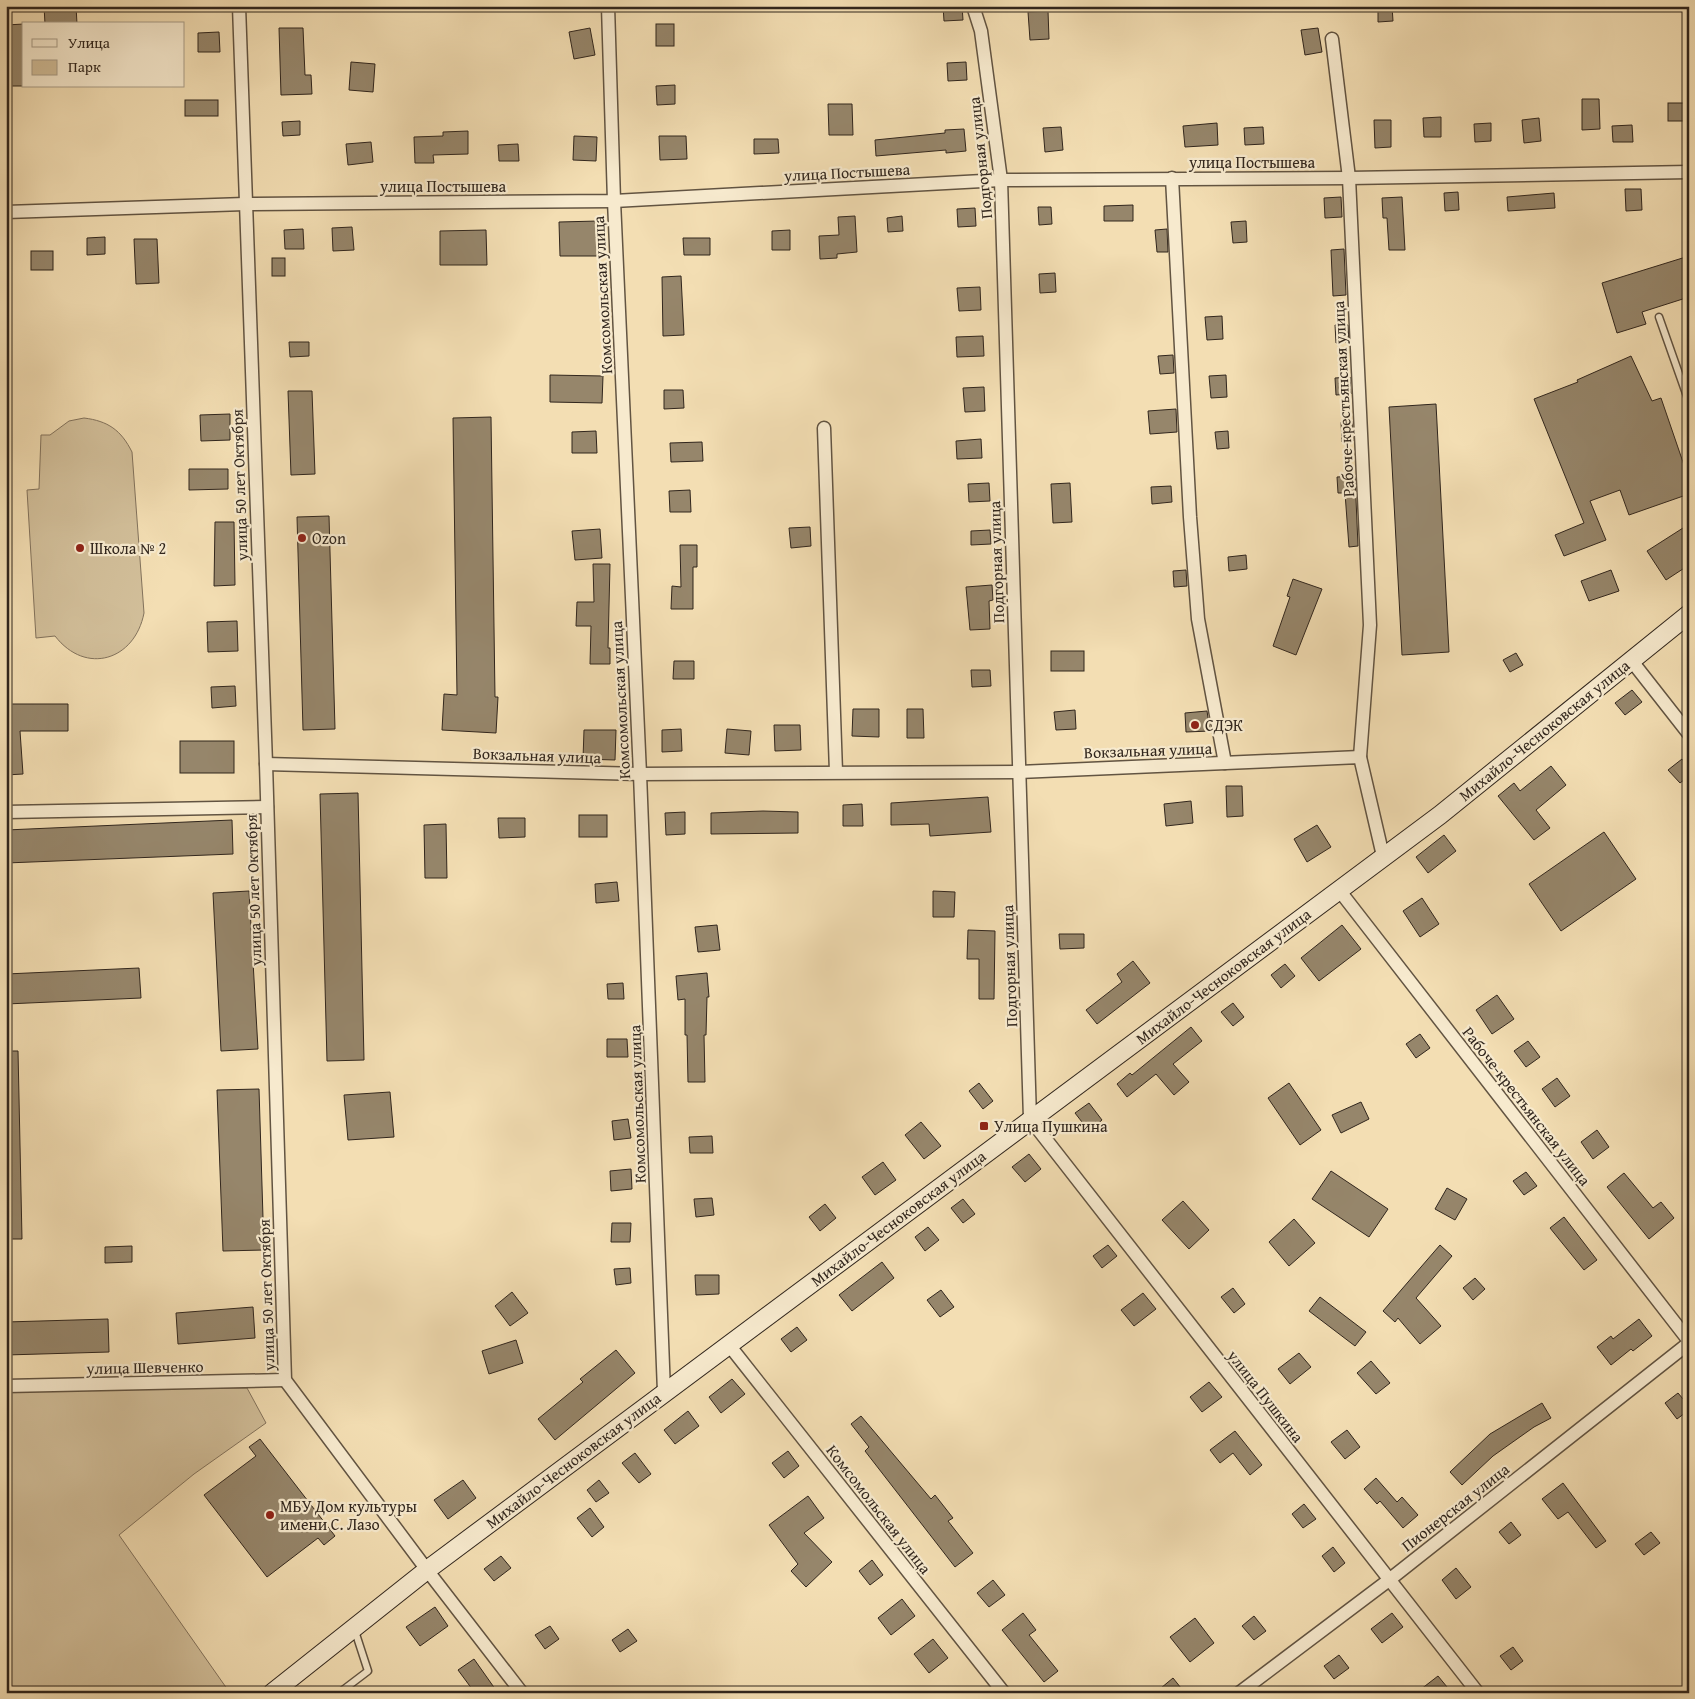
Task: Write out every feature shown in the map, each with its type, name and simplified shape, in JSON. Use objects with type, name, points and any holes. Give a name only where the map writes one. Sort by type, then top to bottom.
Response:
[{"type":"main road","name":"Михайло-Чесноковская улица","points":[[272,1693],[427,1570],[1440,815],[1689,614]]},
{"type":"street","name":"улица 50 лет Октября","points":[[239,6],[266,764],[285,1380],[522,1693]]},
{"type":"street","name":"Комсомольская улица","points":[[608,6],[614,201],[640,774],[664,1392]]},
{"type":"street","name":"Подгорная улица","points":[[973,6],[981,31],[1001,180],[1030,1119]]},
{"type":"street","name":"Рабоче-крестьянская улица","points":[[1332,39],[1349,178],[1370,625],[1360,757]]},
{"type":"street","name":"улица Постышева","points":[[6,212],[245,204],[614,201],[1001,180],[1349,178],[1689,172]]},
{"type":"street","points":[[1172,178],[1190,517],[1198,619],[1225,763]]},
{"type":"street","points":[[824,428],[836,772]]},
{"type":"street","points":[[1631,660],[1689,734]]},
{"type":"street","points":[[1360,757],[1383,856]]},
{"type":"street","name":"Вокзальная улица","points":[[266,764],[640,774],[1019,772],[1360,757]]},
{"type":"street","points":[[6,812],[267,807]]},
{"type":"street","name":"Рабоче-крестьянская улица","points":[[1339,890],[1689,1342]]},
{"type":"street","name":"улица Пушкина","points":[[1030,1119],[1478,1693]]},
{"type":"street","name":"Пионерская улица","points":[[1239,1693],[1389,1580],[1689,1342]]},
{"type":"street","name":"Комсомольская улица","points":[[729,1345],[1004,1693]]},
{"type":"street","name":"улица Шевченко","points":[[6,1386],[285,1380]]},
{"type":"lane","points":[[1659,318],[1689,402]]},
{"type":"lane","points":[[339,1693],[368,1671],[354,1628]]},
{"type":"green space","points":[[84,418],[100,421],[113,428],[128,444],[132,452],[144,613],[139,629],[131,642],[120,651],[108,657],[94,659],[81,656],[67,648],[55,636],[36,638],[27,490],[39,489],[41,435],[50,435],[69,421]]},
{"type":"green space","points":[[247,1388],[266,1423],[194,1474],[119,1535],[230,1693],[6,1693],[6,1390]]},
{"type":"building","points":[[44,6],[76,6],[77,22],[45,22]]},
{"type":"building","points":[[943,6],[962,6],[963,20],[944,21]]},
{"type":"building","points":[[1378,6],[1392,6],[1393,21],[1378,22]]},
{"type":"building","points":[[1048,11],[1049,39],[1030,40],[1028,12]]},
{"type":"building","points":[[22,24],[22,86],[6,86],[6,25]]},
{"type":"building","points":[[656,24],[674,24],[674,46],[656,46]]},
{"type":"building","points":[[279,28],[303,28],[305,75],[311,75],[312,94],[281,95]]},
{"type":"building","points":[[590,28],[595,55],[574,59],[569,32]]},
{"type":"building","points":[[1318,28],[1322,52],[1305,55],[1301,30]]},
{"type":"building","points":[[219,32],[220,52],[198,52],[198,33]]},
{"type":"building","points":[[351,62],[375,64],[373,92],[349,90]]},
{"type":"building","points":[[966,62],[967,80],[948,81],[947,63]]},
{"type":"building","points":[[675,85],[675,104],[657,105],[656,86]]},
{"type":"building","points":[[1582,99],[1599,99],[1600,129],[1582,130]]},
{"type":"building","points":[[185,100],[218,100],[218,116],[185,116]]},
{"type":"building","points":[[1668,103],[1686,103],[1686,121],[1668,121]]},
{"type":"building","points":[[828,104],[852,104],[853,135],[829,135]]},
{"type":"building","points":[[1441,117],[1441,137],[1424,137],[1423,118]]},
{"type":"building","points":[[1539,118],[1541,141],[1524,143],[1522,120]]},
{"type":"building","points":[[1374,120],[1391,120],[1391,147],[1375,148]]},
{"type":"building","points":[[300,121],[300,135],[283,136],[282,122]]},
{"type":"building","points":[[1217,123],[1218,145],[1185,147],[1183,126]]},
{"type":"building","points":[[1491,123],[1491,141],[1475,142],[1474,124]]},
{"type":"building","points":[[1632,125],[1633,142],[1613,142],[1612,126]]},
{"type":"building","points":[[1061,127],[1063,150],[1045,152],[1043,128]]},
{"type":"building","points":[[1263,127],[1264,144],[1245,145],[1244,128]]},
{"type":"building","points":[[964,129],[966,151],[946,153],[946,150],[876,156],[875,140],[945,133],[945,130]]},
{"type":"building","points":[[468,131],[468,154],[433,155],[434,163],[415,163],[414,137],[443,136],[443,132]]},
{"type":"building","points":[[574,136],[597,137],[596,161],[573,160]]},
{"type":"building","points":[[659,136],[686,136],[687,159],[660,160]]},
{"type":"building","points":[[754,139],[778,139],[779,153],[754,154]]},
{"type":"building","points":[[371,142],[373,162],[348,165],[346,144]]},
{"type":"building","points":[[518,144],[519,161],[499,161],[498,145]]},
{"type":"building","points":[[1625,189],[1641,189],[1642,210],[1626,211]]},
{"type":"building","points":[[1458,192],[1459,210],[1445,211],[1444,193]]},
{"type":"building","points":[[1554,193],[1555,208],[1508,211],[1507,197]]},
{"type":"building","points":[[1341,197],[1342,217],[1325,218],[1324,198]]},
{"type":"building","points":[[1402,197],[1405,250],[1389,250],[1387,218],[1383,218],[1382,198]]},
{"type":"building","points":[[1133,205],[1133,221],[1104,221],[1104,206]]},
{"type":"building","points":[[1038,207],[1051,207],[1052,224],[1039,225]]},
{"type":"building","points":[[975,208],[976,226],[958,227],[957,209]]},
{"type":"building","points":[[855,216],[857,252],[837,254],[837,258],[820,259],[819,236],[839,235],[838,217]]},
{"type":"building","points":[[902,216],[903,231],[888,232],[887,218]]},
{"type":"building","points":[[598,221],[599,256],[560,256],[559,222]]},
{"type":"building","points":[[1246,221],[1247,242],[1233,243],[1231,222]]},
{"type":"building","points":[[352,227],[354,250],[333,251],[332,228]]},
{"type":"building","points":[[303,229],[304,249],[285,249],[284,230]]},
{"type":"building","points":[[1167,229],[1168,252],[1157,252],[1155,230]]},
{"type":"building","points":[[486,230],[487,265],[440,265],[440,231]]},
{"type":"building","points":[[790,230],[790,250],[772,250],[772,231]]},
{"type":"building","points":[[105,237],[105,254],[87,255],[87,238]]},
{"type":"building","points":[[683,238],[710,238],[710,255],[684,255]]},
{"type":"building","points":[[134,239],[157,239],[159,283],[136,284]]},
{"type":"building","points":[[1344,249],[1346,295],[1333,296],[1331,250]]},
{"type":"building","points":[[31,251],[53,251],[53,270],[31,270]]},
{"type":"building","points":[[1689,256],[1689,297],[1642,312],[1646,324],[1617,333],[1602,283]]},
{"type":"building","points":[[272,258],[285,258],[285,276],[272,276]]},
{"type":"building","points":[[1055,273],[1056,292],[1040,293],[1039,274]]},
{"type":"building","points":[[681,276],[684,335],[663,336],[662,277]]},
{"type":"building","points":[[980,287],[981,310],[959,311],[957,288]]},
{"type":"building","points":[[1222,316],[1223,339],[1207,340],[1205,317]]},
{"type":"building","points":[[1335,325],[1348,325],[1349,342],[1336,343]]},
{"type":"building","points":[[983,336],[984,356],[957,357],[956,337]]},
{"type":"building","points":[[289,342],[309,342],[309,356],[290,357]]},
{"type":"building","points":[[1173,355],[1174,373],[1160,374],[1158,356]]},
{"type":"building","points":[[1631,356],[1652,401],[1661,398],[1685,468],[1689,467],[1689,494],[1629,515],[1620,490],[1590,501],[1606,540],[1564,556],[1555,535],[1584,523],[1534,399],[1578,382],[1577,380]]},
{"type":"building","points":[[550,375],[603,376],[602,403],[550,402]]},
{"type":"building","points":[[1226,375],[1227,397],[1211,398],[1209,376]]},
{"type":"building","points":[[1350,377],[1351,394],[1336,395],[1335,378]]},
{"type":"building","points":[[984,387],[985,411],[965,412],[963,388]]},
{"type":"building","points":[[664,390],[683,390],[684,408],[664,409]]},
{"type":"building","points":[[288,391],[312,391],[315,474],[291,475]]},
{"type":"building","points":[[1436,404],[1449,652],[1402,655],[1389,407]]},
{"type":"building","points":[[1176,409],[1177,432],[1150,434],[1148,411]]},
{"type":"building","points":[[230,414],[230,440],[201,441],[200,415]]},
{"type":"building","points":[[491,417],[495,697],[498,697],[496,733],[442,730],[444,694],[457,695],[453,418]]},
{"type":"building","points":[[1352,421],[1353,441],[1342,442],[1341,422]]},
{"type":"building","points":[[596,431],[597,453],[572,453],[572,432]]},
{"type":"building","points":[[1228,431],[1229,448],[1217,449],[1215,432]]},
{"type":"building","points":[[981,439],[982,458],[957,459],[956,441]]},
{"type":"building","points":[[702,442],[703,461],[671,462],[670,443]]},
{"type":"building","points":[[189,469],[228,469],[228,489],[189,490]]},
{"type":"building","points":[[1355,476],[1358,546],[1349,547],[1345,493],[1338,493],[1337,477]]},
{"type":"building","points":[[989,483],[990,501],[969,502],[968,484]]},
{"type":"building","points":[[1070,483],[1072,522],[1053,523],[1051,484]]},
{"type":"building","points":[[1171,486],[1172,502],[1152,504],[1151,487]]},
{"type":"building","points":[[690,490],[691,512],[670,512],[669,491]]},
{"type":"building","points":[[329,516],[335,729],[303,730],[297,517]]},
{"type":"building","points":[[215,522],[234,522],[235,585],[214,586]]},
{"type":"building","points":[[810,527],[811,546],[791,548],[789,528]]},
{"type":"building","points":[[1683,528],[1689,537],[1689,565],[1666,580],[1647,551]]},
{"type":"building","points":[[600,529],[602,558],[575,560],[572,531]]},
{"type":"building","points":[[990,530],[991,544],[971,545],[971,531]]},
{"type":"building","points":[[680,545],[697,545],[697,567],[693,567],[693,609],[671,609],[672,586],[681,587]]},
{"type":"building","points":[[1246,555],[1247,569],[1229,571],[1228,557]]},
{"type":"building","points":[[593,564],[610,564],[608,648],[610,648],[610,664],[590,664],[591,626],[576,626],[577,602],[594,602]]},
{"type":"building","points":[[1186,570],[1187,586],[1174,587],[1173,571]]},
{"type":"building","points":[[1611,570],[1619,591],[1589,601],[1581,581]]},
{"type":"building","points":[[1293,579],[1322,589],[1296,655],[1273,646],[1290,597],[1287,596]]},
{"type":"building","points":[[992,585],[993,600],[989,601],[990,629],[970,630],[966,587]]},
{"type":"building","points":[[237,621],[238,651],[208,652],[207,622]]},
{"type":"building","points":[[1051,651],[1084,651],[1084,671],[1051,671]]},
{"type":"building","points":[[1516,653],[1523,665],[1510,672],[1503,660]]},
{"type":"building","points":[[674,661],[694,661],[694,679],[673,679]]},
{"type":"building","points":[[971,670],[990,670],[991,686],[972,687]]},
{"type":"building","points":[[235,686],[236,706],[212,708],[211,687]]},
{"type":"building","points":[[1632,690],[1642,702],[1625,715],[1615,703]]},
{"type":"building","points":[[6,704],[68,704],[68,731],[20,731],[23,774],[6,775]]},
{"type":"building","points":[[853,709],[879,709],[879,737],[852,736]]},
{"type":"building","points":[[907,709],[923,709],[924,738],[907,738]]},
{"type":"building","points":[[1075,710],[1076,729],[1056,730],[1054,712]]},
{"type":"building","points":[[1207,711],[1210,731],[1186,732],[1185,713]]},
{"type":"building","points":[[774,725],[800,725],[801,750],[775,751]]},
{"type":"building","points":[[681,729],[682,751],[662,752],[662,730]]},
{"type":"building","points":[[727,729],[751,731],[749,755],[725,753]]},
{"type":"building","points":[[584,730],[616,730],[615,760],[583,759]]},
{"type":"building","points":[[180,741],[234,741],[234,773],[180,773]]},
{"type":"building","points":[[1682,759],[1689,768],[1689,776],[1680,783],[1668,770]]},
{"type":"building","points":[[1551,766],[1566,785],[1536,810],[1550,828],[1534,840],[1498,796],[1514,783],[1520,791]]},
{"type":"building","points":[[1226,786],[1242,786],[1243,816],[1227,817]]},
{"type":"building","points":[[358,793],[364,1060],[327,1061],[320,794]]},
{"type":"building","points":[[988,797],[991,832],[930,836],[929,824],[891,825],[891,803]]},
{"type":"building","points":[[1191,801],[1193,823],[1166,826],[1164,804]]},
{"type":"building","points":[[862,804],[863,826],[843,826],[843,805]]},
{"type":"building","points":[[685,812],[685,834],[666,835],[665,813]]},
{"type":"building","points":[[798,812],[798,833],[711,834],[711,813]]},
{"type":"building","points":[[579,815],[607,815],[607,837],[579,837]]},
{"type":"building","points":[[498,818],[525,818],[525,837],[499,838]]},
{"type":"building","points":[[232,820],[233,854],[6,863],[6,830]]},
{"type":"building","points":[[446,824],[447,878],[425,878],[424,825]]},
{"type":"building","points":[[1317,825],[1331,847],[1307,862],[1294,839]]},
{"type":"building","points":[[1604,832],[1636,879],[1561,931],[1529,884]]},
{"type":"building","points":[[1444,835],[1456,851],[1428,873],[1416,857]]},
{"type":"building","points":[[617,882],[619,901],[596,903],[595,884]]},
{"type":"building","points":[[249,891],[258,1049],[221,1051],[213,893]]},
{"type":"building","points":[[933,891],[955,892],[954,917],[933,917]]},
{"type":"building","points":[[1422,898],[1439,924],[1420,937],[1403,911]]},
{"type":"building","points":[[717,925],[720,950],[698,952],[695,927]]},
{"type":"building","points":[[1342,925],[1361,949],[1319,981],[1301,958]]},
{"type":"building","points":[[968,930],[995,931],[994,999],[979,999],[979,959],[967,959]]},
{"type":"building","points":[[1059,934],[1084,934],[1084,948],[1060,949]]},
{"type":"building","points":[[1133,961],[1150,983],[1097,1024],[1086,1010],[1122,982],[1117,974]]},
{"type":"building","points":[[1285,964],[1295,976],[1281,988],[1271,975]]},
{"type":"building","points":[[139,968],[141,998],[6,1004],[6,974]]},
{"type":"building","points":[[707,973],[709,997],[707,997],[706,1035],[704,1035],[705,1082],[688,1082],[685,999],[678,1000],[676,976]]},
{"type":"building","points":[[623,983],[624,999],[608,999],[607,984]]},
{"type":"building","points":[[1497,995],[1514,1019],[1492,1034],[1476,1010]]},
{"type":"building","points":[[1233,1003],[1244,1017],[1233,1026],[1221,1012]]},
{"type":"building","points":[[1191,1027],[1202,1041],[1173,1064],[1189,1082],[1174,1095],[1156,1074],[1127,1097],[1117,1084],[1130,1073],[1132,1075]]},
{"type":"building","points":[[1420,1034],[1430,1048],[1416,1058],[1406,1044]]},
{"type":"building","points":[[607,1039],[627,1039],[628,1057],[607,1057]]},
{"type":"building","points":[[1528,1041],[1540,1057],[1526,1067],[1514,1051]]},
{"type":"building","points":[[6,1051],[18,1051],[22,1239],[6,1239]]},
{"type":"building","points":[[1557,1078],[1570,1096],[1555,1107],[1542,1089]]},
{"type":"building","points":[[979,1083],[993,1101],[983,1109],[969,1091]]},
{"type":"building","points":[[1289,1083],[1321,1130],[1300,1145],[1268,1098]]},
{"type":"building","points":[[259,1089],[264,1250],[223,1251],[217,1090]]},
{"type":"building","points":[[390,1092],[394,1137],[348,1140],[344,1095]]},
{"type":"building","points":[[1361,1102],[1369,1119],[1341,1133],[1332,1115]]},
{"type":"building","points":[[1089,1103],[1102,1120],[1089,1131],[1075,1113]]},
{"type":"building","points":[[628,1119],[631,1138],[614,1140],[612,1121]]},
{"type":"building","points":[[921,1122],[941,1146],[924,1159],[905,1135]]},
{"type":"building","points":[[1597,1130],[1609,1147],[1593,1159],[1581,1142]]},
{"type":"building","points":[[712,1136],[713,1153],[690,1153],[689,1137]]},
{"type":"building","points":[[1029,1154],[1041,1169],[1025,1182],[1012,1167]]},
{"type":"building","points":[[883,1162],[896,1180],[875,1195],[862,1177]]},
{"type":"building","points":[[631,1169],[632,1189],[611,1191],[610,1171]]},
{"type":"building","points":[[1331,1171],[1388,1209],[1369,1237],[1312,1199]]},
{"type":"building","points":[[1526,1172],[1537,1186],[1524,1195],[1513,1181]]},
{"type":"building","points":[[1624,1173],[1653,1208],[1661,1202],[1674,1218],[1649,1239],[1607,1187]]},
{"type":"building","points":[[1447,1188],[1467,1199],[1455,1220],[1435,1209]]},
{"type":"building","points":[[712,1198],[714,1215],[696,1217],[694,1199]]},
{"type":"building","points":[[963,1199],[975,1214],[963,1223],[951,1208]]},
{"type":"building","points":[[1183,1201],[1209,1230],[1189,1249],[1162,1220]]},
{"type":"building","points":[[825,1204],[836,1218],[820,1231],[809,1217]]},
{"type":"building","points":[[1564,1217],[1597,1260],[1584,1270],[1550,1228]]},
{"type":"building","points":[[1294,1219],[1315,1243],[1289,1266],[1269,1242]]},
{"type":"building","points":[[612,1223],[631,1223],[630,1242],[611,1242]]},
{"type":"building","points":[[928,1227],[939,1240],[925,1251],[915,1237]]},
{"type":"building","points":[[1108,1245],[1117,1256],[1102,1268],[1093,1256]]},
{"type":"building","points":[[1440,1245],[1452,1256],[1416,1298],[1441,1326],[1420,1344],[1398,1318],[1395,1322],[1383,1311]]},
{"type":"building","points":[[132,1246],[132,1262],[105,1263],[105,1247]]},
{"type":"building","points":[[882,1262],[894,1278],[852,1311],[839,1295]]},
{"type":"building","points":[[630,1268],[631,1283],[616,1285],[614,1269]]},
{"type":"building","points":[[695,1275],[719,1275],[719,1294],[696,1295]]},
{"type":"building","points":[[1475,1278],[1485,1289],[1473,1300],[1463,1288]]},
{"type":"building","points":[[1233,1288],[1245,1304],[1234,1313],[1221,1297]]},
{"type":"building","points":[[941,1290],[954,1307],[940,1317],[927,1300]]},
{"type":"building","points":[[512,1292],[528,1313],[510,1326],[495,1306]]},
{"type":"building","points":[[1143,1293],[1156,1309],[1134,1326],[1121,1310]]},
{"type":"building","points":[[1320,1297],[1366,1332],[1355,1346],[1309,1311]]},
{"type":"building","points":[[253,1307],[255,1338],[178,1344],[176,1313]]},
{"type":"building","points":[[108,1319],[109,1352],[6,1355],[6,1322]]},
{"type":"building","points":[[1639,1319],[1652,1336],[1633,1351],[1631,1349],[1611,1365],[1597,1347],[1611,1336],[1613,1339]]},
{"type":"building","points":[[797,1327],[807,1340],[791,1352],[781,1339]]},
{"type":"building","points":[[516,1340],[523,1363],[489,1374],[482,1351]]},
{"type":"building","points":[[616,1350],[635,1373],[555,1440],[538,1419],[583,1382],[580,1379]]},
{"type":"building","points":[[1299,1353],[1311,1367],[1290,1384],[1278,1369]]},
{"type":"building","points":[[1371,1361],[1390,1383],[1376,1394],[1357,1373]]},
{"type":"building","points":[[732,1379],[745,1394],[721,1413],[709,1397]]},
{"type":"building","points":[[1209,1382],[1222,1397],[1202,1412],[1190,1397]]},
{"type":"building","points":[[1678,1393],[1689,1406],[1689,1410],[1677,1419],[1665,1403]]},
{"type":"building","points":[[1542,1403],[1551,1418],[1534,1427],[1493,1456],[1462,1485],[1450,1472],[1490,1434]]},
{"type":"building","points":[[688,1411],[699,1426],[675,1444],[664,1430]]},
{"type":"building","points":[[861,1416],[931,1499],[935,1495],[953,1518],[948,1521],[973,1553],[955,1567],[865,1451],[869,1447],[851,1424]]},
{"type":"building","points":[[1347,1430],[1360,1447],[1345,1459],[1331,1442]]},
{"type":"building","points":[[1235,1431],[1262,1465],[1250,1475],[1233,1453],[1220,1463],[1210,1450]]},
{"type":"building","name":"МБУ Дом культуры имени С. Лазо","points":[[260,1439],[335,1536],[324,1545],[318,1538],[267,1577],[204,1495],[256,1456],[249,1447]]},
{"type":"building","points":[[788,1451],[799,1466],[784,1478],[772,1463]]},
{"type":"building","points":[[635,1453],[651,1474],[639,1483],[622,1463]]},
{"type":"building","points":[[1376,1478],[1397,1502],[1402,1497],[1418,1515],[1403,1528],[1380,1501],[1377,1504],[1364,1489]]},
{"type":"building","points":[[463,1480],[476,1498],[448,1519],[434,1500]]},
{"type":"building","points":[[599,1480],[609,1493],[596,1502],[587,1490]]},
{"type":"building","points":[[1563,1483],[1606,1541],[1596,1548],[1568,1512],[1558,1519],[1542,1499]]},
{"type":"building","points":[[808,1496],[824,1518],[804,1533],[832,1562],[806,1587],[791,1571],[798,1564],[769,1525]]},
{"type":"building","points":[[1304,1504],[1316,1519],[1303,1528],[1292,1514]]},
{"type":"building","points":[[590,1508],[604,1527],[592,1537],[577,1518]]},
{"type":"building","points":[[1511,1522],[1521,1535],[1509,1544],[1499,1532]]},
{"type":"building","points":[[1651,1532],[1660,1543],[1644,1555],[1635,1544]]},
{"type":"building","points":[[1333,1547],[1345,1563],[1334,1572],[1322,1556]]},
{"type":"building","points":[[501,1556],[511,1568],[494,1581],[484,1569]]},
{"type":"building","points":[[872,1560],[883,1575],[870,1585],[859,1571]]},
{"type":"building","points":[[1456,1568],[1471,1587],[1456,1599],[1442,1580]]},
{"type":"building","points":[[993,1580],[1005,1595],[989,1607],[977,1593]]},
{"type":"building","points":[[902,1599],[915,1616],[891,1635],[878,1618]]},
{"type":"building","points":[[435,1607],[448,1626],[420,1646],[406,1627]]},
{"type":"building","points":[[1023,1613],[1036,1630],[1029,1635],[1058,1671],[1044,1682],[1002,1630]]},
{"type":"building","points":[[1392,1613],[1403,1627],[1382,1643],[1371,1629]]},
{"type":"building","points":[[1254,1616],[1266,1631],[1254,1640],[1242,1626]]},
{"type":"building","points":[[1195,1618],[1214,1643],[1190,1662],[1170,1637]]},
{"type":"building","points":[[550,1626],[559,1639],[545,1649],[535,1635]]},
{"type":"building","points":[[628,1629],[637,1641],[620,1652],[612,1640]]},
{"type":"building","points":[[933,1639],[948,1658],[929,1673],[914,1654]]},
{"type":"building","points":[[1513,1647],[1523,1661],[1511,1670],[1500,1656]]},
{"type":"building","points":[[1339,1655],[1349,1668],[1334,1679],[1324,1666]]},
{"type":"building","points":[[474,1659],[498,1693],[475,1693],[458,1670]]},
{"type":"building","points":[[1438,1676],[1452,1693],[1416,1693]]},
{"type":"building","points":[[1173,1678],[1185,1693],[1155,1693]]},
{"type":"place","name":"Ozon","points":[[302,538]]},
{"type":"place","name":"Школа № 2","points":[[80,548]]},
{"type":"place","name":"СДЭК","points":[[1195,725]]},
{"type":"place","name":"Улица Пушкина","points":[[984,1126]]},
{"type":"place","name":"МБУ Дом культуры имени С. Лазо","points":[[270,1515]]}]
